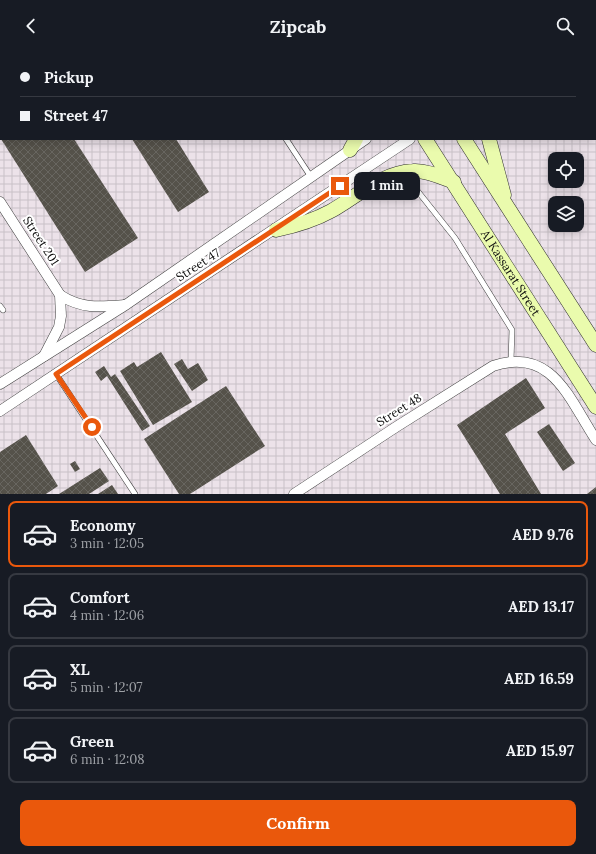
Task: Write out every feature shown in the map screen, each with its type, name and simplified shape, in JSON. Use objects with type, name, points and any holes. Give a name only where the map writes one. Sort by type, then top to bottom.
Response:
[{"type":"street","name":"Street 47","points":[[0,384],[127,304],[311,177],[353,145],[364,140]]},
{"type":"street","name":"Street 47","points":[[0,411],[276,230],[409,140]]},
{"type":"street","name":"Al Kassarat Street","points":[[426,140],[454,182],[596,407]]},
{"type":"street","points":[[465,140],[596,345]]},
{"type":"street","points":[[489,140],[507,207]]},
{"type":"street","points":[[276,230],[300,225],[330,212],[388,177],[402,172],[419,171],[454,182]]},
{"type":"street","name":"Street 201","points":[[0,202],[60,295],[79,305],[89,307],[127,304]]},
{"type":"street","points":[[42,358],[59,327],[61,316],[60,295]]},
{"type":"street","name":"Street 48","points":[[294,494],[493,366],[511,361],[522,361],[537,365],[550,373],[560,384],[596,440]]},
{"type":"lane","points":[[287,140],[311,177]]},
{"type":"lane","points":[[402,172],[455,238],[512,330],[511,361]]},
{"type":"lane","points":[[56,374],[135,494]]},
{"type":"shaded area","points":[[0,140],[596,140],[596,494],[0,494]]},
{"type":"building","points":[[2,140],[75,140],[138,238],[85,272]]},
{"type":"building","points":[[133,140],[177,140],[209,192],[178,212]]},
{"type":"building","points":[[161,352],[192,402],[153,425],[120,371],[134,362],[137,367]]},
{"type":"building","points":[[182,359],[188,369],[198,363],[208,380],[192,391],[174,364]]},
{"type":"building","points":[[104,366],[111,377],[115,374],[150,426],[142,431],[107,376],[101,381],[95,372]]},
{"type":"building","points":[[526,378],[545,408],[505,434],[541,494],[500,494],[457,425]]},
{"type":"building","points":[[226,386],[265,446],[190,494],[179,494],[144,439]]},
{"type":"building","points":[[549,424],[575,463],[563,471],[537,432]]},
{"type":"building","points":[[26,435],[58,486],[46,494],[0,494],[0,452]]},
{"type":"building","points":[[75,461],[80,469],[75,472],[70,464]]},
{"type":"building","points":[[100,468],[109,481],[89,494],[59,494]]},
{"type":"building","points":[[112,485],[118,494],[98,494]]},
{"type":"building","points":[[596,487],[596,494],[587,494]]},
{"type":"route","points":[[92,427],[56,374],[276,230],[340,186]]}]
